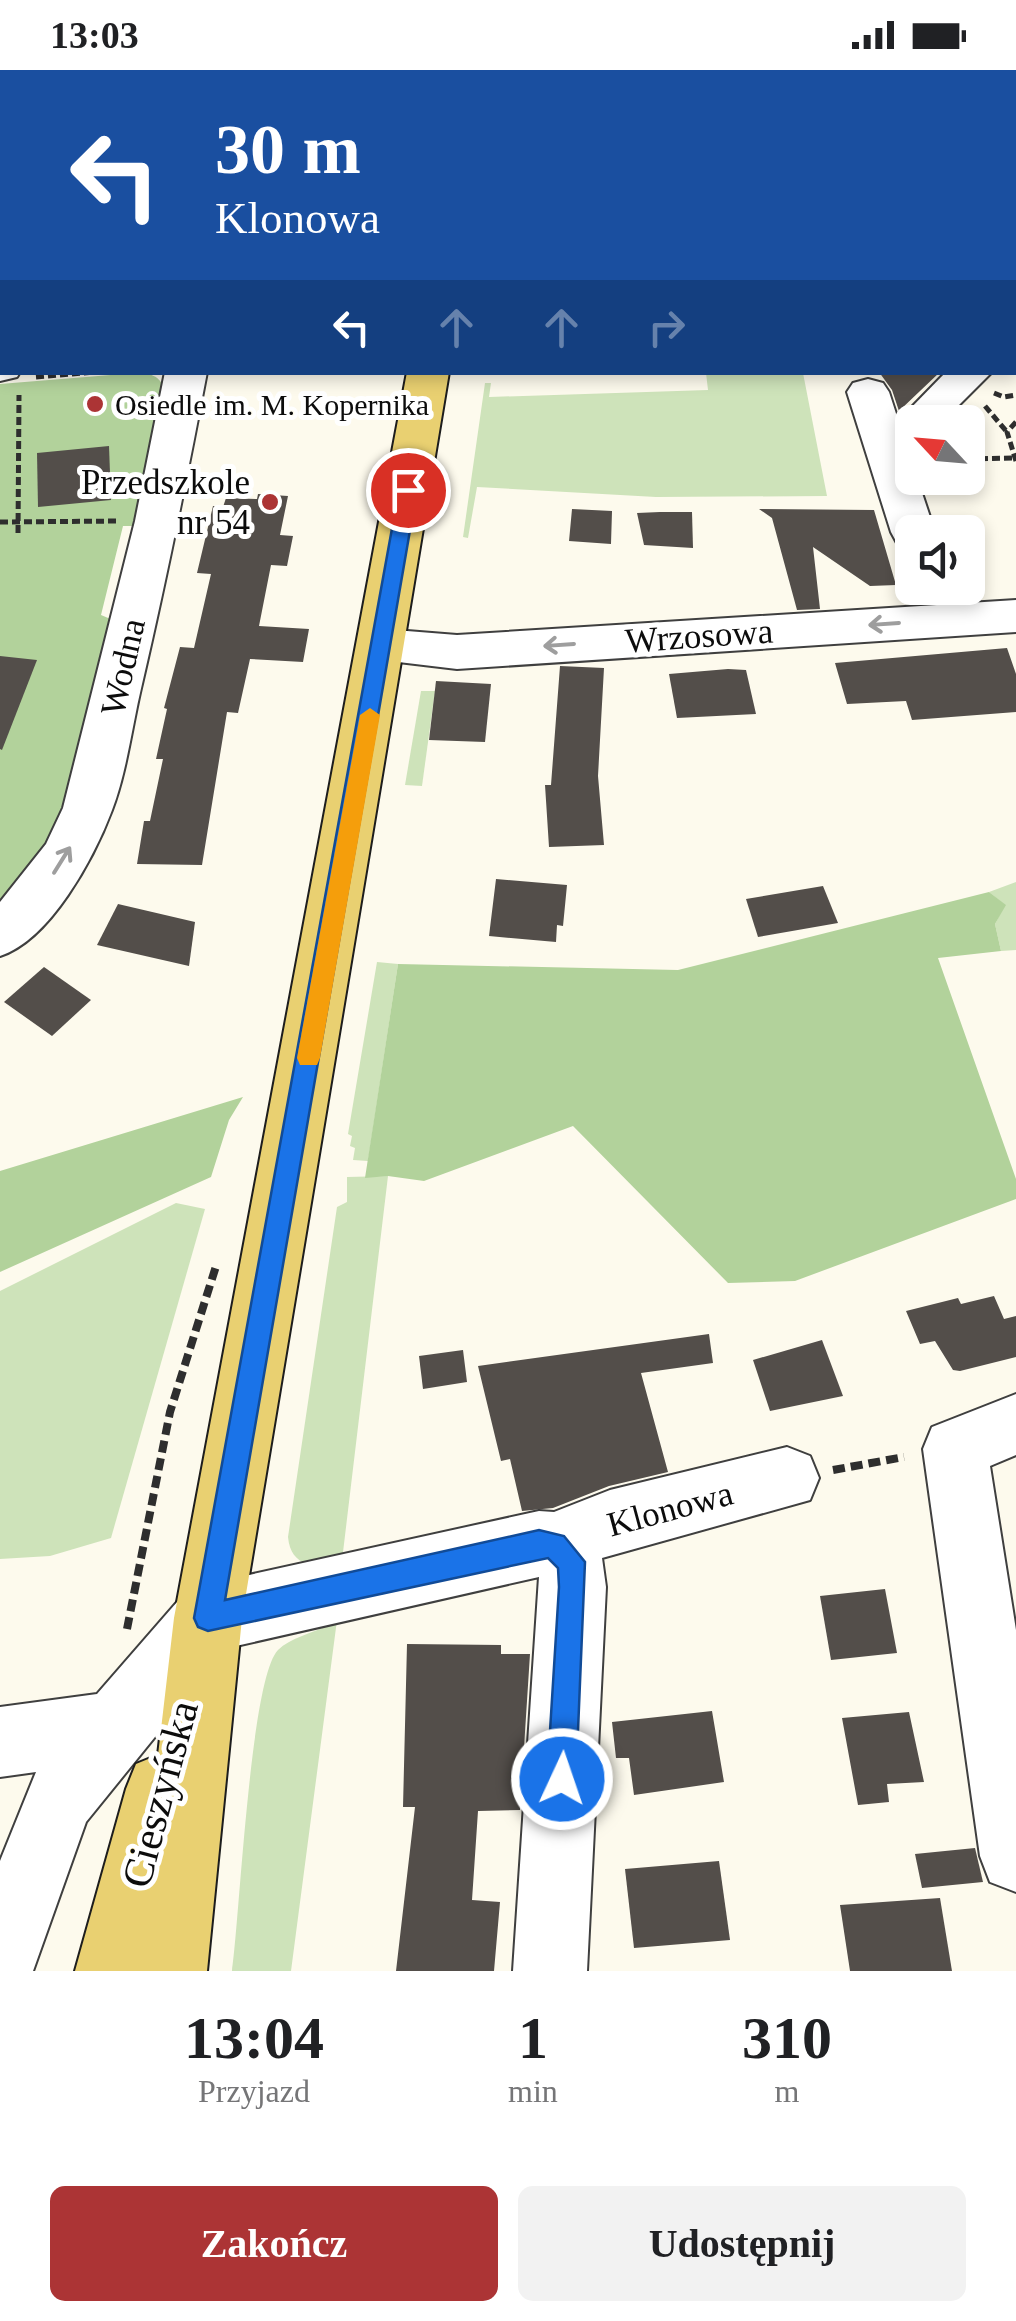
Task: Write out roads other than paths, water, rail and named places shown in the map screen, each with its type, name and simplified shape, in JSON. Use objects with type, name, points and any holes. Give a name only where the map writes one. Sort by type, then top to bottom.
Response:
[{"type":"main road","name":"Cieszyńska","points":[[170,1971],[208,1618],[427,375]]},
{"type":"main road","name":"Cieszyńska","points":[[112,1971],[208,1618]]},
{"type":"street","name":"Wodna","points":[[0,934],[27,910],[66,855],[88,808],[157,521],[185,375]]},
{"type":"street","points":[[936,405],[969,375]]},
{"type":"street","points":[[868,392],[908,515]]},
{"type":"street","name":"Wrzosowa","points":[[382,646],[458,652],[925,605]]},
{"type":"street","name":"Wrzosowa","points":[[942,605],[1016,616]]},
{"type":"street","points":[[1016,1424],[955,1448],[1016,1856]]},
{"type":"street","name":"Klonowa","points":[[208,1618],[539,1544],[554,1545],[610,1522],[787,1478]]},
{"type":"street","points":[[550,1971],[573,1587],[571,1562],[554,1545]]},
{"type":"street","points":[[0,1962],[58,1801],[208,1618]]},
{"type":"street","points":[[0,1742],[115,1727]]},
{"type":"place","name":"Osiedle im. M. Kopernika","points":[[95,404]]},
{"type":"place","name":"Przedszkole nr 54","points":[[270,502]]}]
